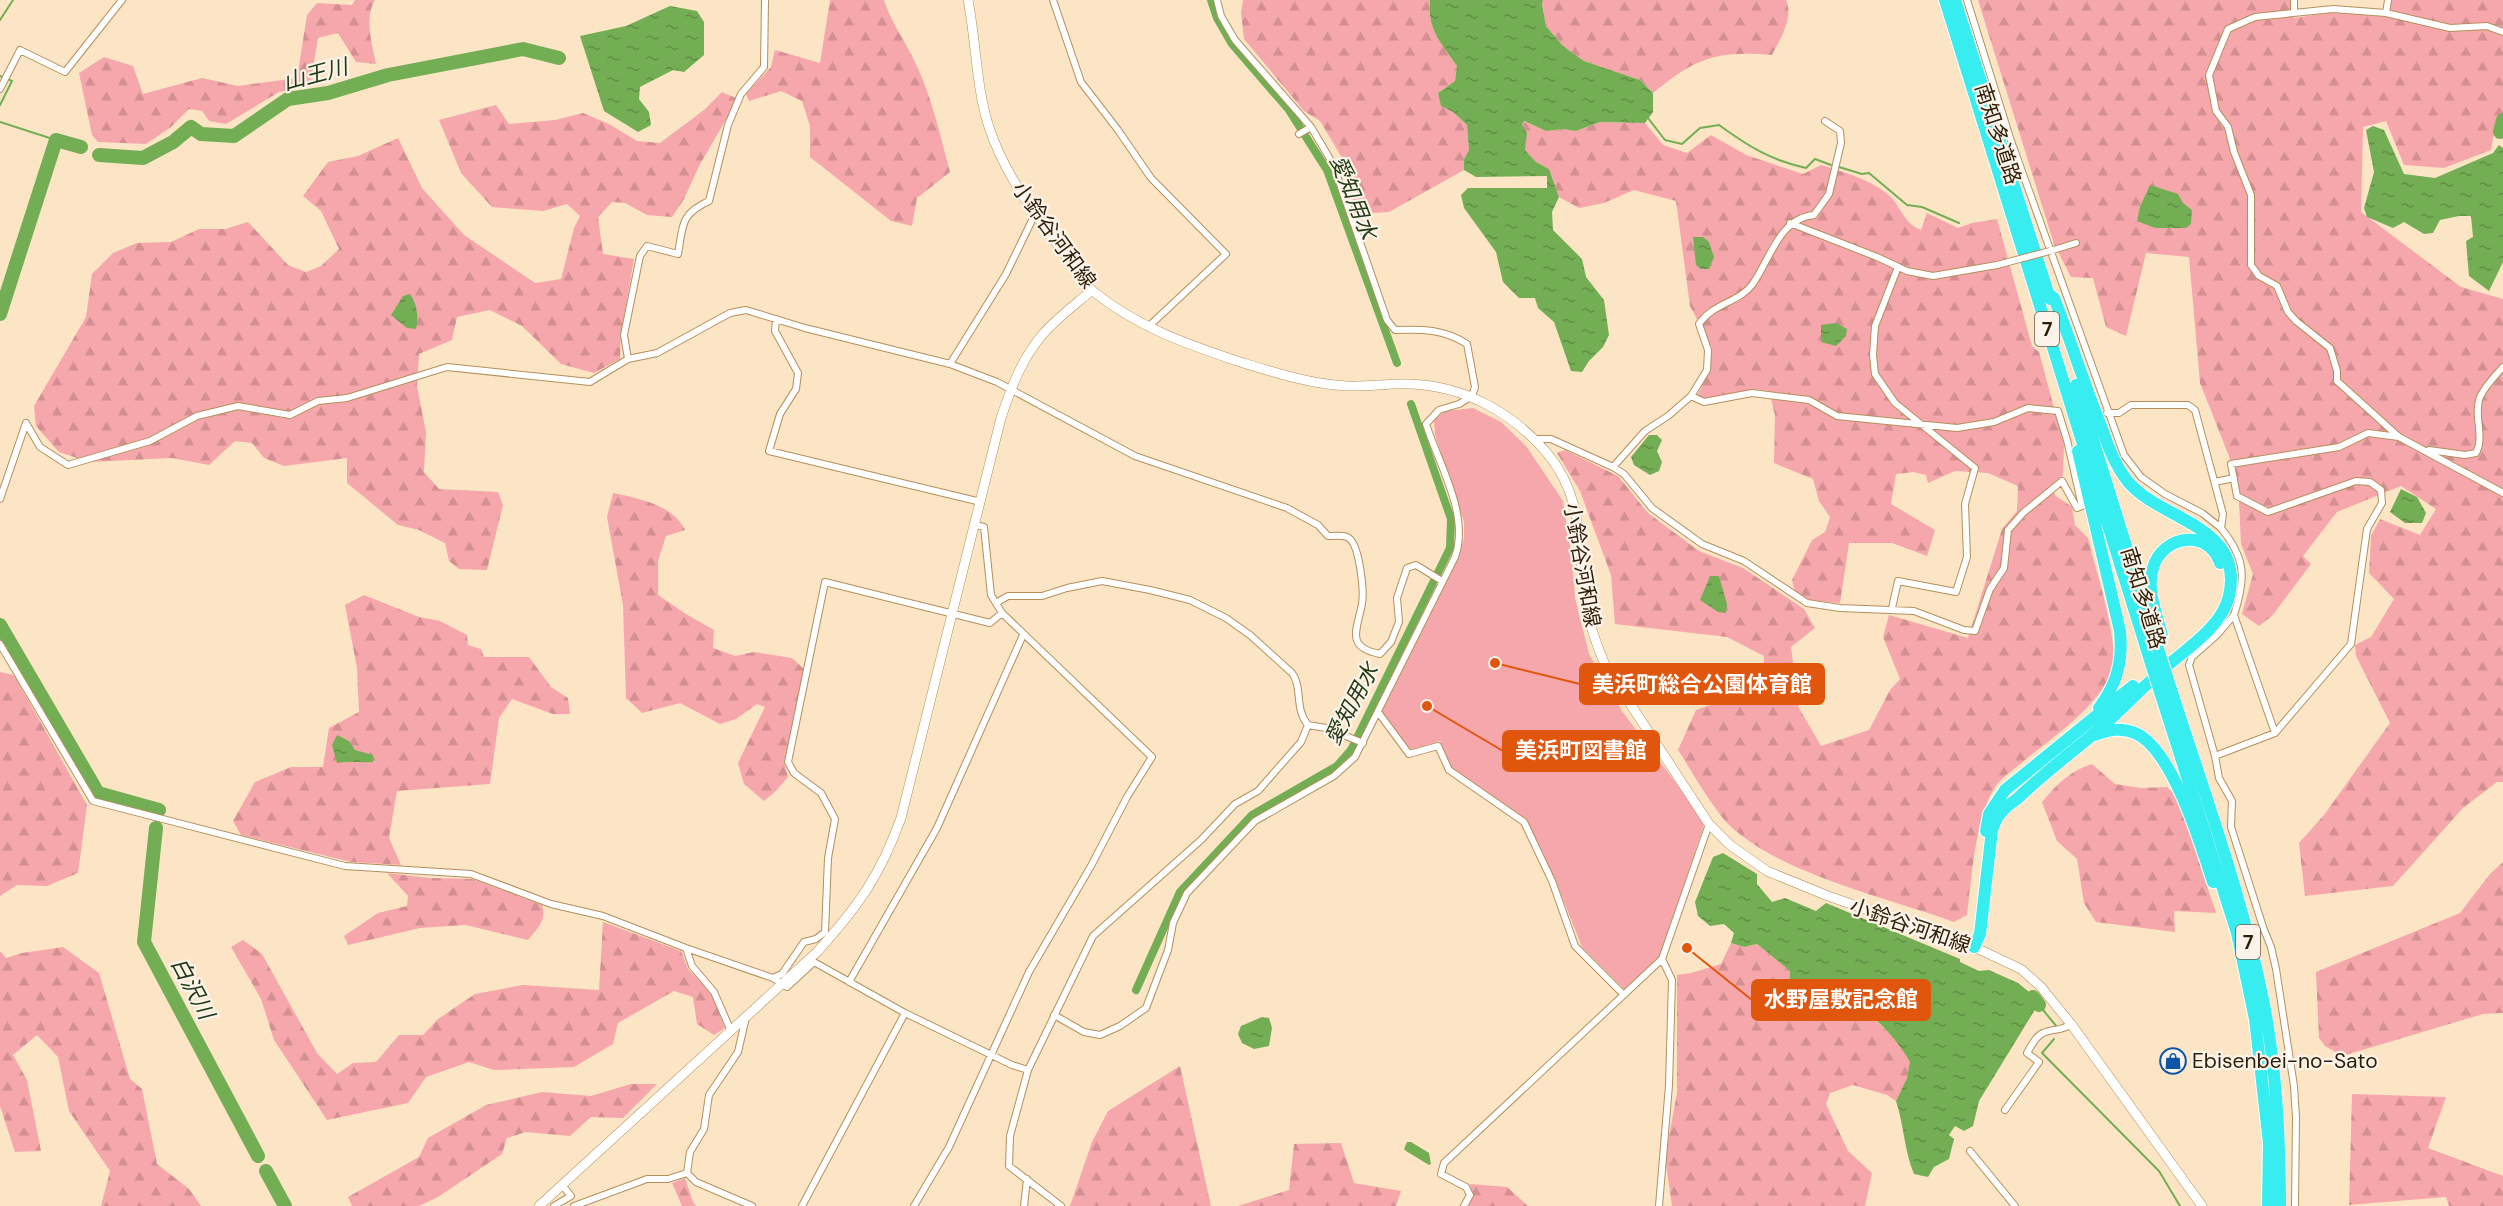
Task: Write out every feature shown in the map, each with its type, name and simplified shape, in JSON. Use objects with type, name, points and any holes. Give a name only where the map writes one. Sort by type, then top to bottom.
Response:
[{"type":"highway","name":"南知多道路","points":[[1944,0],[2020,242],[2157,650]]},
{"type":"highway","name":"南知多道路","points":[[1955,0],[2168,685],[2229,870],[2265,1010],[2276,1092],[2280,1206]]},
{"type":"highway","points":[[2020,242],[2018,254],[2074,438],[2120,631],[2121,662],[2116,679],[2108,695],[2086,722]]},
{"type":"highway","points":[[1974,947],[1980,934],[1992,830],[1999,814],[2047,770],[2091,736],[2217,620],[2227,603],[2231,573],[2221,549],[2210,535],[2142,495],[2122,473],[2112,456],[2086,390],[2054,298],[2048,294]]},
{"type":"highway","points":[[1974,947],[1972,934],[1989,814],[2005,790],[2185,643],[2212,616],[2224,588],[2223,572],[2219,558],[2208,546],[2196,540],[2177,540],[2169,544],[2156,559],[2152,568],[2150,590],[2157,650]]},
{"type":"highway","name":"南知多道路","points":[[2168,685],[2237,933],[2255,1019],[2269,1143],[2268,1206]]},
{"type":"highway","points":[[2091,736],[2121,729],[2136,733],[2159,753],[2188,812],[2229,928],[2237,933]]},
{"type":"main road","name":"小鈴谷河和線","points":[[968,0],[988,124],[1009,175],[1092,290],[1147,328],[1221,356],[1305,382],[1351,386],[1424,385],[1472,396],[1499,411],[1534,439],[1549,455],[1566,483],[1575,505],[1579,520],[1584,595],[1598,647],[1606,667],[1709,824],[1730,845],[1767,871],[1847,903],[1974,947],[2021,969],[2041,987],[2071,1023],[2202,1206]]},
{"type":"main road","points":[[539,1206],[819,951],[854,911],[888,854],[901,818],[918,759],[1001,418],[1011,389],[1026,358],[1043,334],[1092,290]]},
{"type":"street","points":[[0,89],[20,50],[65,72],[122,0]]},
{"type":"street","points":[[628,359],[624,335],[640,256],[647,246],[678,254],[684,218],[698,206],[709,201],[728,126],[741,94],[764,67],[767,16],[765,0]]},
{"type":"street","points":[[1053,0],[1081,82],[1151,178],[1226,254],[1147,328]]},
{"type":"street","points":[[1054,1015],[1084,1032],[1100,1035],[1120,1026],[1146,1008],[1168,950],[1173,923],[1187,893],[1255,821],[1334,776],[1355,757],[1458,549],[1460,521],[1426,424],[1439,410],[1459,404],[1472,396],[1475,387],[1467,344],[1456,337],[1436,331],[1395,330],[1387,320],[1333,164],[1310,128],[1235,40],[1221,16],[1216,0]]},
{"type":"street","points":[[1967,0],[2010,138],[2124,455],[2141,477],[2165,494],[2202,513],[2222,528],[2237,551],[2243,573],[2234,615],[2217,635],[2192,657],[2189,665],[2219,778],[2232,801],[2231,827],[2271,947],[2276,969],[2294,1086],[2295,1206]]},
{"type":"street","points":[[2294,0],[2294,13]]},
{"type":"street","points":[[2386,13],[2388,0]]},
{"type":"street","points":[[2503,32],[2487,26],[2450,28],[2386,13],[2333,9],[2255,17],[2228,29],[2209,75],[2217,111],[2228,127],[2234,152],[2251,195],[2251,266],[2259,276],[2277,286],[2288,312],[2296,321],[2330,348],[2337,371],[2337,381],[2399,436],[2503,493]]},
{"type":"street","points":[[1613,467],[1645,431],[1668,416],[1691,396],[1707,370],[1708,350],[1699,324],[1705,314],[1750,288],[1790,223],[1804,216],[1814,215],[1829,194],[1841,143],[1840,131],[1825,121]]},
{"type":"street","points":[[1299,134],[1310,128]]},
{"type":"street","points":[[950,364],[1006,274],[1035,214]]},
{"type":"street","points":[[1790,223],[1898,267],[1934,276],[1997,265],[2076,243]]},
{"type":"street","points":[[1892,608],[1898,581],[1956,592],[1967,557],[1965,504],[1975,468],[1894,403],[1875,374],[1873,355],[1875,326],[1898,267]]},
{"type":"street","points":[[0,499],[26,423],[40,447],[68,465],[150,441],[197,416],[238,406],[290,415],[318,401],[347,398],[447,367],[590,382],[628,359],[657,353],[730,313],[746,310],[950,364],[1011,389],[1135,456],[1287,508],[1318,525],[1328,536],[1348,537],[1354,543],[1358,558],[1362,602],[1355,627],[1356,642],[1365,651],[1380,654],[1391,642],[1399,622],[1397,598],[1407,568],[1416,566],[1442,581]]},
{"type":"street","points":[[776,319],[775,331],[798,373],[795,389],[780,414],[769,451],[981,502]]},
{"type":"street","points":[[2422,449],[2465,455],[2476,453],[2480,446],[2477,414],[2480,399],[2503,367]]},
{"type":"street","points":[[1534,439],[1551,439],[1613,467],[1624,474],[1652,508],[1702,544],[1744,561],[1807,603],[1840,608],[1892,608],[1914,611],[1964,630],[1975,631],[1990,589],[2004,568],[2008,530],[2023,513],[2062,481],[2077,508],[2082,506],[2058,411],[2028,408],[1994,422],[1957,428],[1837,416],[1809,400],[1752,393],[1704,402],[1691,396]]},
{"type":"street","points":[[2107,413],[2119,413],[2132,405],[2188,405],[2195,410],[2223,514],[2222,528]]},
{"type":"street","points":[[2215,756],[2275,733],[2351,644],[2367,529],[2382,503],[2381,490],[2370,482],[2356,481],[2268,512],[2237,496],[2231,464],[2340,447],[2368,433],[2399,436]]},
{"type":"street","points":[[2215,482],[2234,478]]},
{"type":"street","points":[[914,1206],[949,1146],[1033,964],[1152,757],[1002,613],[991,595],[984,527],[975,525]]},
{"type":"street","points":[[996,603],[1008,596],[1042,596],[1102,581],[1190,600],[1236,624],[1292,673],[1296,678],[1299,709],[1308,725]]},
{"type":"street","points":[[773,978],[782,974],[804,942],[816,939],[825,932],[828,858],[835,819],[821,793],[794,773],[788,762],[825,582],[990,623],[1002,613]]},
{"type":"street","points":[[2234,615],[2275,733]]},
{"type":"street","points":[[849,982],[936,828],[1023,635]]},
{"type":"street","points":[[0,644],[93,801],[345,866],[471,874],[551,904],[603,916],[773,978],[787,987],[814,962],[905,1013],[1012,1065],[1028,1070]]},
{"type":"street","points":[[1378,712],[1409,754],[1438,746],[1449,770],[1524,822],[1552,881],[1575,946],[1624,995]]},
{"type":"street","points":[[1308,725],[1326,728],[1363,743]]},
{"type":"street","points":[[1061,1206],[1009,1166],[1010,1136],[1028,1070],[1093,936],[1201,840],[1234,804],[1258,791],[1301,742],[1308,725]]},
{"type":"street","points":[[1464,1206],[1470,1195],[1466,1187],[1441,1174],[1444,1163],[1662,959],[1709,824]]},
{"type":"street","points":[[686,948],[692,966],[714,992],[731,1030]]},
{"type":"street","points":[[1659,1206],[1669,1085],[1672,992],[1672,980],[1662,959]]},
{"type":"street","points":[[802,1206],[905,1013]]},
{"type":"street","points":[[687,1173],[690,1152],[704,1129],[709,1095],[738,1052],[746,1017]]},
{"type":"street","points":[[2005,1110],[2039,1062],[2027,1053],[2039,1035],[2044,1032],[2062,1030],[2071,1023]]},
{"type":"street","points":[[1970,1151],[2015,1206]]},
{"type":"street","points":[[574,1206],[647,1179],[668,1179],[687,1173]]},
{"type":"street","points":[[687,1173],[696,1182],[752,1206]]},
{"type":"street","points":[[1024,1206],[1027,1179]]},
{"type":"street","points":[[554,1206],[571,1196],[562,1185]]},
{"type":"green space","points":[[355,0],[375,0],[369,23],[376,64],[356,62],[338,33],[318,38],[310,86],[279,92],[226,124],[209,121],[202,111],[189,109],[171,127],[146,144],[98,142],[92,135],[79,73],[104,57],[133,66],[143,94],[202,78],[238,86],[297,78],[307,15],[317,3],[352,5]]},
{"type":"green space","points":[[830,0],[884,0],[926,89],[950,172],[917,198],[912,226],[891,221],[810,157],[810,126],[802,101],[781,91],[749,101],[746,94],[771,67],[775,50],[820,63]]},
{"type":"green space","points":[[1243,0],[1430,0],[1433,28],[1457,66],[1455,81],[1438,93],[1442,106],[1453,112],[1467,125],[1469,150],[1464,159],[1464,170],[1389,212],[1356,214],[1344,161],[1320,121],[1304,111],[1244,39],[1241,13]]},
{"type":"green space","points":[[1543,0],[1786,0],[1788,14],[1785,28],[1772,55],[1736,54],[1708,59],[1682,72],[1653,93],[1640,80],[1584,61],[1563,46],[1546,26]]},
{"type":"green space","points":[[1978,0],[2292,0],[2294,18],[2334,12],[2388,17],[2391,0],[2503,0],[2503,114],[2497,116],[2491,150],[2444,168],[2404,165],[2386,121],[2363,127],[2361,212],[2461,287],[2503,299],[2503,782],[2497,782],[2463,808],[2393,886],[2305,896],[2299,843],[2324,815],[2390,723],[2356,656],[2355,645],[2371,637],[2394,599],[2369,573],[2371,536],[2380,519],[2420,535],[2436,509],[2401,486],[2337,512],[2303,556],[2311,564],[2272,616],[2259,626],[2242,614],[2253,574],[2241,544],[2238,479],[2200,383],[2189,257],[2146,253],[2126,336],[2106,327],[2093,278],[2071,277],[2054,244]]},
{"type":"green space","points":[[722,92],[738,99],[672,217],[647,215],[625,203],[612,202],[598,217],[603,254],[634,259],[621,334],[620,359],[594,373],[561,364],[522,326],[490,310],[457,317],[452,340],[419,354],[417,386],[426,432],[424,472],[439,489],[498,492],[503,505],[487,570],[459,569],[449,561],[445,543],[419,530],[398,525],[347,483],[347,458],[284,466],[264,458],[252,443],[235,441],[209,465],[172,458],[89,462],[59,452],[36,426],[34,406],[86,317],[92,274],[113,253],[137,243],[171,242],[199,229],[225,229],[248,222],[288,265],[306,272],[321,266],[339,249],[321,211],[303,196],[328,162],[358,156],[398,138],[422,188],[464,235],[535,283],[561,279],[574,228],[580,216],[567,204],[543,211],[492,207],[461,173],[439,120],[496,105],[509,124],[555,120],[583,113],[609,124],[637,141],[660,143],[704,110]]},
{"type":"green space","points":[[1523,121],[1546,131],[1563,129],[1576,131],[1600,122],[1645,123],[1663,145],[1687,153],[1711,135],[1746,155],[1803,174],[1821,165],[1855,176],[1879,188],[1891,197],[1910,223],[1921,230],[1927,213],[1958,228],[1997,219],[2032,346],[2039,352],[2064,445],[2063,475],[2050,486],[2056,496],[2072,507],[2075,525],[2088,538],[2109,619],[2113,663],[2109,678],[2089,706],[2003,778],[1990,795],[1979,828],[1967,915],[1954,922],[1829,880],[1767,852],[1741,835],[1721,816],[1678,750],[1696,710],[1764,686],[1764,656],[1727,637],[1615,624],[1611,575],[1580,491],[1557,453],[1565,450],[1618,476],[1648,513],[1699,551],[1743,568],[1804,609],[1815,628],[1791,647],[1799,708],[1821,746],[1869,730],[1890,690],[1900,679],[1883,637],[1889,615],[1968,638],[2002,529],[2017,511],[2018,486],[1988,473],[1955,471],[1928,483],[1926,475],[1913,472],[1896,474],[1891,504],[1935,530],[1927,556],[1892,543],[1849,543],[1840,603],[1810,600],[1795,592],[1792,580],[1812,540],[1825,532],[1830,517],[1819,501],[1813,479],[1774,463],[1775,415],[1769,391],[1754,389],[1707,399],[1697,396],[1710,370],[1712,348],[1690,306],[1676,201],[1634,190],[1604,203],[1579,208],[1559,197],[1549,169],[1536,162],[1525,150],[1526,133],[1521,125]]},
{"type":"green space","points":[[1473,408],[1501,422],[1526,446],[1563,501],[1572,558],[1575,598],[1589,654],[1622,711],[1705,822],[1660,956],[1625,990],[1582,947],[1554,877],[1526,819],[1451,767],[1440,741],[1410,750],[1382,711],[1458,559],[1464,538],[1464,522],[1435,435],[1434,420],[1445,411]]},
{"type":"green space","points":[[613,493],[654,504],[680,521],[685,530],[666,536],[658,561],[658,595],[714,630],[713,648],[735,656],[754,652],[792,658],[805,670],[784,762],[788,777],[764,801],[744,784],[738,763],[765,707],[757,704],[736,719],[720,724],[680,703],[642,713],[626,698],[623,605],[607,517]]},
{"type":"green space","points":[[364,595],[419,617],[440,621],[467,635],[468,645],[481,649],[484,657],[529,657],[551,687],[568,698],[570,714],[553,714],[512,699],[499,718],[490,784],[397,791],[389,838],[401,865],[351,862],[241,835],[233,821],[255,782],[291,767],[323,767],[329,728],[359,712],[357,668],[345,605]]},
{"type":"green space","points":[[0,672],[14,675],[87,805],[78,873],[47,886],[17,885],[0,896]]},
{"type":"green space","points":[[2092,764],[2115,784],[2141,788],[2167,787],[2177,796],[2216,913],[2174,911],[2175,932],[2096,922],[2084,903],[2077,859],[2057,841],[2042,802],[2064,779]]},
{"type":"green space","points":[[2503,862],[2503,1013],[2483,1014],[2342,1056],[2325,1046],[2319,1038],[2316,972],[2460,913],[2490,874]]},
{"type":"green space","points":[[387,873],[430,878],[472,879],[542,905],[542,920],[528,940],[466,925],[420,928],[348,945],[344,936],[378,913],[407,906],[408,896]]},
{"type":"green space","points":[[603,922],[681,951],[688,969],[711,993],[725,1028],[714,1035],[697,1024],[693,997],[674,991],[618,1023],[613,1044],[574,1067],[494,1070],[469,1062],[426,1077],[408,1103],[327,1120],[274,1040],[261,999],[231,947],[243,940],[262,954],[317,1053],[337,1074],[353,1063],[376,1062],[399,1035],[423,1035],[438,1019],[475,994],[523,985],[599,990]]},
{"type":"green space","points":[[1731,943],[1744,947],[1757,944],[1790,971],[1789,992],[1819,1003],[1841,1000],[1869,1014],[1897,1040],[1911,1062],[1907,1078],[1896,1101],[1887,1095],[1853,1085],[1830,1093],[1826,1104],[1848,1151],[1872,1173],[1865,1206],[1672,1206],[1665,1158],[1677,1093],[1677,975],[1721,964]]},
{"type":"green space","points":[[63,947],[99,973],[130,1079],[142,1089],[157,1164],[189,1189],[201,1206],[101,1206],[110,1171],[69,1111],[58,1057],[37,1035],[13,1055],[27,1080],[41,1151],[15,1152],[0,1106],[0,951],[6,958],[22,953]]},
{"type":"green space","points":[[1180,1066],[1211,1206],[1070,1206],[1092,1142],[1108,1111]]},
{"type":"green space","points":[[631,1084],[657,1084],[623,1118],[591,1117],[570,1136],[526,1132],[507,1138],[502,1154],[438,1197],[419,1206],[352,1206],[348,1197],[419,1157],[428,1138],[486,1105],[542,1092],[591,1096]]},
{"type":"green space","points":[[2352,1094],[2446,1097],[2428,1148],[2503,1176],[2503,1206],[2449,1206],[2446,1197],[2349,1205]]},
{"type":"green space","points":[[1341,1143],[1354,1183],[1401,1191],[1396,1206],[1238,1206],[1289,1190],[1294,1144]]},
{"type":"green space","points":[[685,1178],[696,1206],[682,1206],[672,1183]]},
{"type":"green space","points":[[1470,1184],[1507,1187],[1528,1206],[1467,1206],[1472,1195]]},
{"type":"water","points":[[1430,0],[1543,0],[1546,26],[1563,46],[1584,61],[1640,80],[1653,93],[1653,112],[1645,123],[1600,122],[1576,131],[1563,129],[1546,131],[1524,121],[1522,125],[1527,133],[1525,150],[1536,162],[1549,169],[1559,197],[1552,212],[1553,230],[1582,259],[1586,277],[1604,300],[1609,335],[1603,347],[1582,372],[1571,371],[1554,322],[1538,308],[1535,298],[1519,298],[1503,282],[1496,252],[1464,208],[1461,195],[1468,188],[1547,188],[1547,176],[1476,177],[1464,170],[1464,159],[1469,150],[1467,125],[1453,112],[1441,106],[1438,93],[1455,81],[1457,66],[1433,28]]},
{"type":"water","points":[[670,6],[697,11],[704,22],[704,55],[684,72],[673,70],[640,87],[639,99],[649,112],[651,125],[638,132],[604,111],[580,36],[626,26]]},
{"type":"water","points":[[2373,126],[2384,130],[2404,174],[2435,178],[2493,153],[2499,145],[2503,148],[2503,262],[2489,291],[2469,276],[2466,241],[2473,237],[2471,216],[2440,220],[2433,233],[2424,234],[2404,222],[2393,228],[2367,217],[2364,208],[2374,172],[2366,130]]},
{"type":"water","points":[[2150,185],[2178,194],[2183,203],[2192,210],[2191,224],[2186,228],[2155,228],[2137,221],[2140,207]]},
{"type":"water","points":[[1693,237],[1703,237],[1709,242],[1714,257],[1709,269],[1701,269],[1696,265]]},
{"type":"water","points":[[410,294],[417,311],[416,329],[407,328],[391,315],[403,296]]},
{"type":"water","points":[[1836,323],[1847,329],[1846,336],[1836,346],[1821,342],[1821,325]]},
{"type":"water","points":[[1649,435],[1657,435],[1662,440],[1657,451],[1662,462],[1659,471],[1650,475],[1634,465],[1631,457]]},
{"type":"water","points":[[2401,489],[2417,497],[2426,513],[2422,523],[2405,523],[2390,512]]},
{"type":"water","points":[[1710,576],[1719,576],[1727,604],[1726,613],[1718,612],[1700,600]]},
{"type":"water","points":[[337,735],[349,741],[355,750],[373,755],[373,762],[337,763],[332,745]]},
{"type":"water","points":[[1723,853],[1757,874],[1757,884],[1772,902],[1785,898],[1816,911],[1826,903],[1960,959],[1960,962],[1979,971],[1989,970],[2018,983],[2034,996],[2031,999],[2036,1008],[1979,1101],[1973,1126],[1964,1131],[1955,1126],[1949,1135],[1954,1139],[1949,1159],[1934,1167],[1928,1177],[1914,1174],[1908,1156],[1896,1101],[1907,1078],[1910,1062],[1890,1034],[1871,1016],[1850,1004],[1838,1001],[1794,999],[1789,992],[1790,971],[1757,944],[1744,947],[1731,943],[1734,933],[1724,924],[1710,926],[1698,916],[1695,902],[1713,857]]},
{"type":"water","points":[[1262,1017],[1269,1018],[1272,1028],[1269,1046],[1254,1049],[1242,1043],[1238,1034],[1241,1026]]},
{"type":"water","points":[[1407,1142],[1429,1153],[1431,1164],[1429,1165],[1406,1151],[1404,1149]]},
{"type":"waterway","points":[[0,20],[13,0]]},
{"type":"waterway","name":"愛知用水","points":[[1211,0],[1217,18],[1232,44],[1289,110],[1327,170],[1397,363]]},
{"type":"waterway","name":"山王川","points":[[99,155],[143,158],[173,142],[191,127],[201,134],[234,136],[288,99],[328,93],[388,75],[523,49],[559,58]]},
{"type":"waterway","points":[[0,76],[12,81],[0,105]]},
{"type":"waterway","points":[[1648,118],[1665,140],[1682,144],[1700,128],[1719,125],[1750,146],[1781,161],[1806,168],[1815,159],[1831,165]]},
{"type":"waterway","points":[[2500,132],[2503,120]]},
{"type":"waterway","points":[[0,122],[56,140]]},
{"type":"waterway","name":"山王川","points":[[0,314],[56,140],[81,147]]},
{"type":"waterway","points":[[1839,167],[1862,174],[1869,173],[1907,205],[1922,207],[1959,223]]},
{"type":"waterway","name":"愛知用水","points":[[1136,990],[1180,892],[1252,815],[1337,766],[1351,750],[1450,548],[1451,519],[1411,404]]},
{"type":"waterway","name":"白沢川","points":[[0,625],[98,793],[159,810]]},
{"type":"waterway","name":"白沢川","points":[[156,828],[144,942],[258,1156]]},
{"type":"waterway","points":[[2033,997],[2039,1005]]},
{"type":"waterway","points":[[2039,1005],[2057,1027]]},
{"type":"waterway","points":[[2054,1039],[2042,1053],[2159,1171],[2180,1206]]},
{"type":"waterway","name":"白沢川","points":[[266,1171],[285,1206]]},
{"type":"place","name":"美浜町総合公園体育館","points":[[1495,663]]},
{"type":"place","name":"美浜町図書館","points":[[1427,706]]},
{"type":"place","name":"水野屋敷記念館","points":[[1687,948]]},
{"type":"place","name":"Ebisenbei-no-Sato","points":[[2173,1061]]}]
